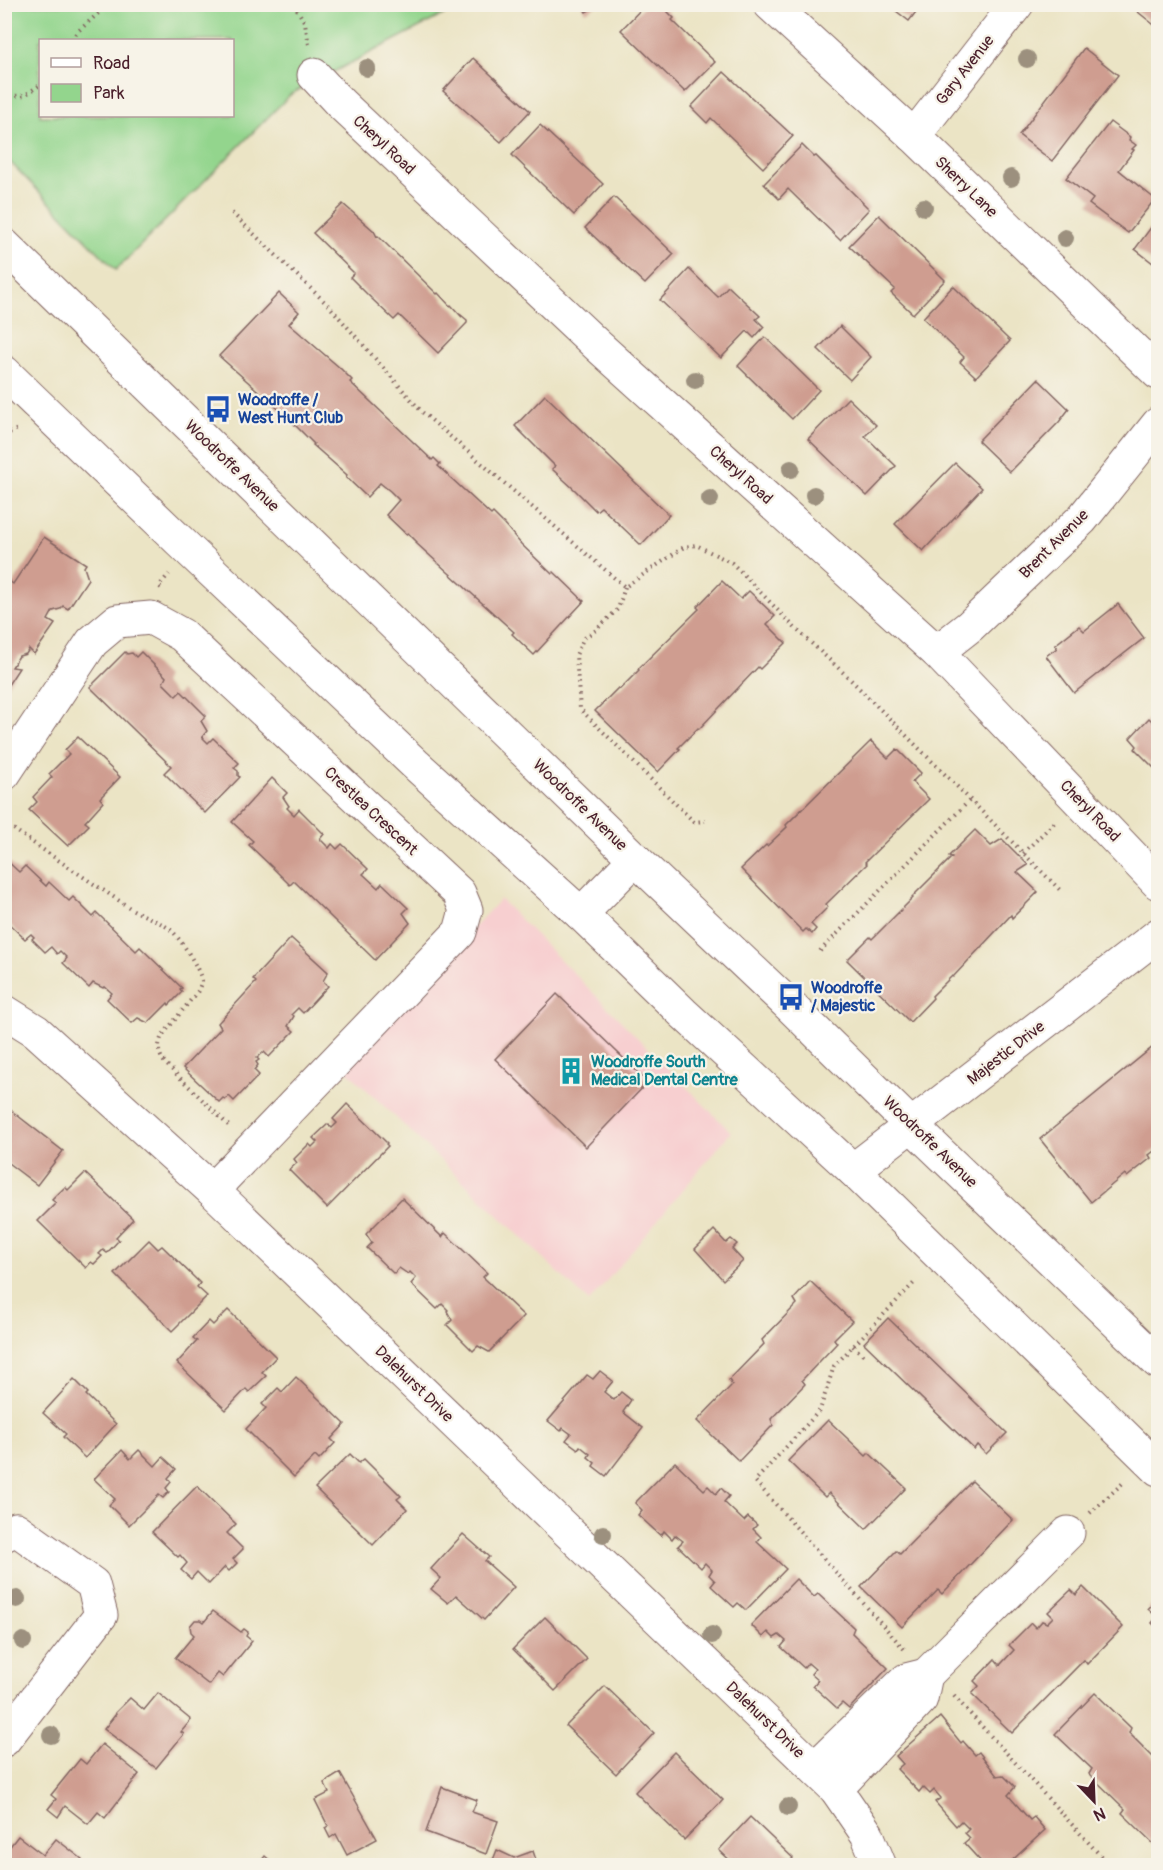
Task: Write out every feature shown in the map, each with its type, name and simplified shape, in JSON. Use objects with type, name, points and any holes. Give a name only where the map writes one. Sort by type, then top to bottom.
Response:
[{"type":"street","name":"Sherry Lane","points":[[770,4],[914,136],[1158,373]]},
{"type":"street","name":"Gary Avenue","points":[[914,136],[1017,4]]},
{"type":"street","name":"Cheryl Road","points":[[314,75],[340,103],[588,337],[937,652],[1158,883]]},
{"type":"street","name":"Woodroffe Avenue","points":[[5,245],[635,859],[1158,1362]]},
{"type":"street","points":[[4,372],[415,764],[581,914],[683,1014],[853,1170],[1158,1469]]},
{"type":"street","name":"Brent Avenue","points":[[937,652],[970,626],[1082,519],[1158,424]]},
{"type":"street","name":"Crestlea Crescent","points":[[4,774],[92,642],[117,621],[151,618],[182,635],[459,893],[466,910],[460,932],[212,1190]]},
{"type":"street","points":[[581,914],[635,859]]},
{"type":"street","name":"Majestic Drive","points":[[853,1170],[1158,935]]},
{"type":"street","name":"Dalehurst Drive","points":[[4,1011],[36,1031],[212,1190],[826,1778],[867,1834],[880,1866]]},
{"type":"street","points":[[4,1536],[16,1529],[93,1584],[101,1615],[15,1706],[4,1740]]},
{"type":"street","points":[[826,1778],[921,1699],[929,1671],[1068,1533]]},
{"type":"path","points":[[73,39],[76,33],[109,4]]},
{"type":"path","points":[[294,4],[305,23],[314,75]]},
{"type":"path","points":[[4,97],[26,95],[39,86]]},
{"type":"path","points":[[232,213],[330,307],[422,412],[625,587]]},
{"type":"path","points":[[705,821],[694,822],[580,709],[576,655],[583,639],[618,609],[625,587],[684,547],[696,545],[732,563],[1060,890]]},
{"type":"path","points":[[167,594],[159,586],[189,550]]},
{"type":"path","points":[[1023,853],[1078,799]]},
{"type":"path","points":[[820,951],[970,800]]},
{"type":"path","points":[[4,822],[50,856],[138,913],[169,928],[179,939],[202,981],[198,991],[162,1036],[158,1043],[160,1054],[166,1064],[252,1149]]},
{"type":"path","points":[[916,1281],[834,1366],[820,1410],[755,1480],[1110,1866]]},
{"type":"path","points":[[853,1346],[865,1358]]},
{"type":"path","points":[[1068,1533],[1125,1481]]},
{"type":"shaded area","points":[[500,899],[731,1132],[589,1302],[344,1068]]},
{"type":"green space","points":[[4,5],[462,5],[291,94],[116,270],[5,157]]},
{"type":"building","points":[[581,4],[599,4],[586,12]]},
{"type":"building","points":[[646,4],[660,4],[674,18],[672,20],[715,62],[685,92],[621,30]]},
{"type":"building","points":[[887,4],[922,4],[909,21]]},
{"type":"building","points":[[1128,4],[1158,4],[1158,28]]},
{"type":"building","points":[[1084,48],[1118,75],[1052,161],[1019,135]]},
{"type":"building","points":[[473,58],[530,111],[501,142],[443,91]]},
{"type":"building","points":[[724,72],[793,136],[763,168],[711,118],[707,123],[691,107]]},
{"type":"building","points":[[1110,122],[1130,137],[1129,140],[1136,145],[1119,170],[1155,199],[1128,233],[1089,204],[1093,199],[1066,178]]},
{"type":"building","points":[[540,125],[603,184],[574,215],[512,155]]},
{"type":"building","points":[[802,145],[869,209],[840,240],[788,189],[779,199],[764,184]]},
{"type":"building","points":[[614,197],[674,254],[645,284],[585,228]]},
{"type":"building","points":[[343,204],[467,320],[467,323],[438,353],[399,315],[394,320],[372,299],[350,277],[354,273],[313,233]]},
{"type":"building","points":[[879,215],[945,280],[913,314],[891,293],[895,289],[849,246]]},
{"type":"building","points":[[1158,218],[1158,267],[1135,249]]},
{"type":"building","points":[[689,269],[718,297],[728,286],[760,316],[756,319],[764,327],[754,338],[747,331],[721,358],[660,300]]},
{"type":"building","points":[[953,286],[1010,341],[976,377],[960,362],[964,357],[923,318]]},
{"type":"building","points":[[279,293],[299,312],[289,324],[340,368],[352,380],[350,382],[432,460],[434,458],[440,464],[438,466],[491,515],[493,513],[552,574],[554,572],[584,601],[534,655],[512,634],[514,632],[386,515],[399,500],[390,491],[380,483],[367,497],[285,415],[219,356]]},
{"type":"building","points":[[840,326],[871,357],[850,380],[818,349]]},
{"type":"building","points":[[765,337],[819,390],[792,419],[738,366]]},
{"type":"building","points":[[1038,379],[1069,409],[1010,472],[978,441]]},
{"type":"building","points":[[545,395],[669,515],[641,545],[601,507],[596,511],[552,469],[555,466],[515,426]]},
{"type":"building","points":[[848,398],[876,425],[865,436],[896,466],[867,496],[808,439]]},
{"type":"building","points":[[955,463],[982,488],[923,551],[895,524]]},
{"type":"building","points":[[44,537],[86,564],[84,567],[88,579],[68,609],[63,606],[53,611],[48,620],[55,624],[34,654],[29,649],[26,654],[19,656],[12,667],[19,668],[4,691],[4,589],[9,581],[13,584]]},
{"type":"building","points":[[722,581],[741,599],[749,591],[775,616],[767,624],[786,643],[760,669],[758,667],[678,748],[680,749],[658,772],[595,711],[699,609],[697,607]]},
{"type":"building","points":[[1118,604],[1144,638],[1074,693],[1046,656],[1057,648],[1055,645],[1079,626],[1084,631]]},
{"type":"building","points":[[125,652],[132,653],[136,657],[141,652],[166,677],[163,683],[176,696],[181,691],[206,716],[201,721],[207,731],[202,737],[208,743],[213,738],[239,763],[234,768],[240,777],[205,813],[164,773],[171,766],[90,687]]},
{"type":"building","points":[[1149,718],[1157,726],[1158,724],[1158,772],[1135,749],[1137,746],[1130,738]]},
{"type":"building","points":[[78,737],[120,777],[100,798],[103,802],[85,822],[89,825],[68,846],[29,810],[37,802],[33,797],[52,777],[49,774],[69,754],[65,750]]},
{"type":"building","points":[[871,741],[888,758],[897,749],[921,773],[912,782],[929,799],[826,904],[828,907],[811,924],[816,929],[812,934],[806,929],[803,932],[741,869],[787,827],[786,825]]},
{"type":"building","points":[[272,778],[287,793],[283,797],[289,806],[287,808],[294,815],[299,809],[324,834],[320,839],[329,848],[332,844],[337,849],[342,844],[368,869],[363,874],[378,888],[382,883],[408,908],[403,913],[410,923],[375,960],[294,881],[290,885],[249,845],[253,841],[232,822]]},
{"type":"building","points":[[975,830],[991,846],[1002,839],[1028,865],[1017,872],[1038,892],[1012,918],[1011,915],[932,996],[933,998],[910,1022],[847,960],[870,937],[872,939],[913,898]]},
{"type":"building","points":[[4,858],[19,872],[25,866],[46,886],[49,882],[69,901],[73,897],[93,917],[97,913],[136,951],[140,947],[182,988],[180,989],[182,992],[148,1023],[138,1018],[132,1023],[107,999],[112,993],[105,987],[93,983],[89,988],[63,963],[67,958],[60,951],[57,954],[51,947],[45,952],[32,939],[34,937],[31,934],[25,939],[4,918]]},
{"type":"building","points":[[291,938],[328,972],[323,981],[328,986],[303,1013],[298,1008],[292,1014],[294,1016],[288,1026],[294,1031],[269,1057],[264,1052],[257,1058],[258,1065],[254,1070],[259,1075],[234,1101],[229,1096],[219,1102],[183,1068],[221,1028],[218,1023],[256,982],[253,979]]},
{"type":"building","name":"Woodroffe South Medical Dental Centre","points":[[557,994],[648,1082],[586,1147],[495,1059]]},
{"type":"building","points":[[1158,1045],[1158,1148],[1149,1155],[1151,1158],[1127,1177],[1125,1174],[1091,1202],[1040,1139]]},
{"type":"building","points":[[347,1104],[388,1146],[327,1208],[289,1170],[297,1163],[294,1159],[309,1144],[312,1147],[317,1142],[313,1138],[328,1124],[332,1128],[337,1123],[333,1119]]},
{"type":"building","points":[[4,1105],[63,1151],[37,1185],[4,1160]]},
{"type":"building","points":[[85,1173],[133,1219],[116,1237],[119,1240],[107,1253],[103,1250],[99,1254],[102,1256],[86,1268],[38,1221],[56,1203],[52,1200],[65,1187],[68,1190]]},
{"type":"building","points":[[402,1198],[442,1237],[445,1233],[487,1273],[483,1277],[524,1316],[489,1352],[478,1346],[473,1351],[447,1325],[452,1320],[448,1310],[442,1304],[437,1309],[411,1284],[416,1278],[410,1272],[408,1274],[399,1268],[394,1274],[367,1248],[372,1243],[366,1234]]},
{"type":"building","points":[[714,1230],[726,1243],[731,1239],[737,1244],[732,1249],[743,1261],[723,1280],[695,1249]]},
{"type":"building","points":[[149,1240],[158,1249],[162,1246],[200,1283],[197,1287],[207,1296],[172,1331],[115,1274]]},
{"type":"building","points":[[810,1281],[852,1321],[834,1339],[837,1343],[802,1380],[805,1384],[771,1419],[773,1425],[739,1461],[697,1421],[732,1385],[729,1380],[764,1344],[762,1340],[797,1304],[794,1299]]},
{"type":"building","points":[[228,1310],[276,1357],[262,1372],[266,1376],[249,1392],[246,1389],[226,1410],[177,1363],[197,1341],[193,1338],[209,1321],[213,1325]]},
{"type":"building","points":[[888,1318],[1007,1433],[986,1454],[977,1445],[974,1449],[864,1343]]},
{"type":"building","points":[[600,1371],[613,1381],[604,1392],[614,1400],[621,1392],[631,1400],[623,1412],[643,1428],[606,1476],[593,1466],[595,1463],[588,1457],[590,1454],[580,1446],[578,1449],[566,1440],[571,1434],[563,1428],[561,1431],[548,1421],[587,1375],[593,1379]]},
{"type":"building","points":[[296,1377],[345,1424],[331,1439],[335,1443],[319,1460],[315,1456],[294,1477],[246,1429],[266,1408],[262,1404],[278,1388],[282,1392]]},
{"type":"building","points":[[74,1379],[88,1393],[86,1395],[116,1424],[85,1458],[63,1437],[66,1434],[43,1413]]},
{"type":"building","points":[[828,1420],[866,1456],[869,1453],[906,1488],[866,1529],[829,1493],[825,1497],[788,1461]]},
{"type":"building","points":[[122,1450],[130,1459],[139,1450],[155,1466],[163,1457],[176,1469],[168,1478],[171,1482],[166,1488],[169,1492],[163,1498],[159,1495],[129,1525],[109,1505],[115,1499],[94,1479]]},
{"type":"building","points":[[350,1454],[359,1463],[364,1459],[401,1496],[397,1499],[407,1509],[373,1545],[315,1488]]},
{"type":"building","points":[[675,1462],[704,1490],[708,1486],[716,1494],[721,1488],[729,1496],[724,1502],[744,1521],[748,1517],[757,1525],[753,1529],[761,1537],[757,1542],[786,1569],[746,1610],[738,1603],[734,1607],[711,1586],[715,1581],[709,1575],[712,1570],[705,1563],[701,1568],[678,1546],[683,1541],[675,1535],[672,1539],[664,1531],[661,1536],[638,1515],[642,1510],[635,1503]]},
{"type":"building","points":[[972,1481],[1013,1520],[942,1594],[938,1590],[902,1627],[861,1587],[896,1551],[900,1554]]},
{"type":"building","points":[[197,1486],[236,1524],[227,1533],[243,1549],[233,1559],[237,1563],[229,1571],[225,1567],[209,1584],[197,1572],[191,1579],[181,1570],[187,1563],[152,1532]]},
{"type":"building","points":[[463,1534],[489,1557],[485,1561],[514,1587],[484,1620],[456,1595],[448,1603],[431,1589],[441,1578],[431,1569]]},
{"type":"building","points":[[796,1579],[814,1597],[818,1594],[854,1628],[852,1633],[888,1668],[849,1709],[842,1703],[837,1708],[813,1686],[818,1680],[811,1674],[815,1669],[808,1663],[804,1668],[781,1647],[786,1641],[779,1635],[774,1638],[768,1632],[763,1637],[751,1625]]},
{"type":"building","points":[[1083,1587],[1123,1627],[1087,1664],[1084,1660],[1012,1733],[972,1694],[979,1686],[974,1681],[995,1659],[1000,1665],[1014,1650],[1009,1645],[1031,1623],[1036,1628],[1042,1621],[1047,1623],[1053,1617],[1048,1612],[1071,1590],[1076,1595]]},
{"type":"building","points":[[1158,1598],[1158,1629],[1152,1623],[1157,1617],[1148,1609]]},
{"type":"building","points":[[213,1611],[241,1632],[244,1629],[248,1632],[246,1636],[252,1641],[223,1677],[218,1673],[209,1685],[175,1658],[194,1635],[190,1626],[195,1620],[204,1622]]},
{"type":"building","points":[[545,1617],[587,1659],[555,1691],[513,1649]]},
{"type":"building","points":[[605,1686],[654,1733],[616,1774],[566,1726]]},
{"type":"building","points":[[158,1693],[191,1720],[181,1732],[184,1734],[156,1768],[104,1729],[115,1713],[130,1698],[144,1710]]},
{"type":"building","points":[[1095,1693],[1131,1728],[1129,1733],[1158,1762],[1158,1848],[1122,1813],[1125,1809],[1089,1774],[1092,1769],[1055,1734]]},
{"type":"building","points":[[940,1717],[961,1743],[963,1741],[975,1755],[979,1752],[997,1776],[1003,1775],[1015,1787],[1008,1795],[1030,1820],[1034,1817],[1045,1830],[1006,1866],[994,1866],[992,1863],[985,1866],[964,1843],[970,1838],[965,1833],[969,1829],[961,1821],[956,1826],[935,1802],[941,1798],[934,1790],[930,1794],[923,1787],[919,1792],[897,1769],[903,1764],[896,1756]]},
{"type":"building","points":[[102,1744],[139,1774],[105,1818],[98,1812],[88,1824],[65,1806],[58,1817],[48,1809],[56,1799],[51,1795],[80,1759],[86,1764]]},
{"type":"building","points":[[674,1752],[723,1800],[684,1840],[635,1792]]},
{"type":"building","points":[[340,1773],[377,1839],[347,1855],[336,1834],[330,1838],[325,1828],[328,1826],[315,1800],[329,1793],[324,1783]]},
{"type":"building","points":[[442,1787],[477,1800],[472,1812],[498,1821],[486,1854],[426,1832]]},
{"type":"building","points":[[750,1817],[793,1858],[786,1866],[736,1866],[719,1850]]},
{"type":"building","points":[[18,1836],[43,1855],[56,1839],[82,1859],[79,1862],[83,1866],[4,1866],[4,1854]]},
{"type":"building","points":[[497,1850],[514,1858],[533,1851],[538,1866],[489,1864]]},
{"type":"building","points":[[265,1856],[273,1863],[275,1861],[280,1866],[257,1866]]},
{"type":"place","name":"Woodroffe / West Hunt Club","points":[[218,409]]},
{"type":"place","name":"Woodroffe / Majestic","points":[[791,997]]},
{"type":"place","name":"Woodroffe South Medical Dental Centre","points":[[571,1071]]}]
